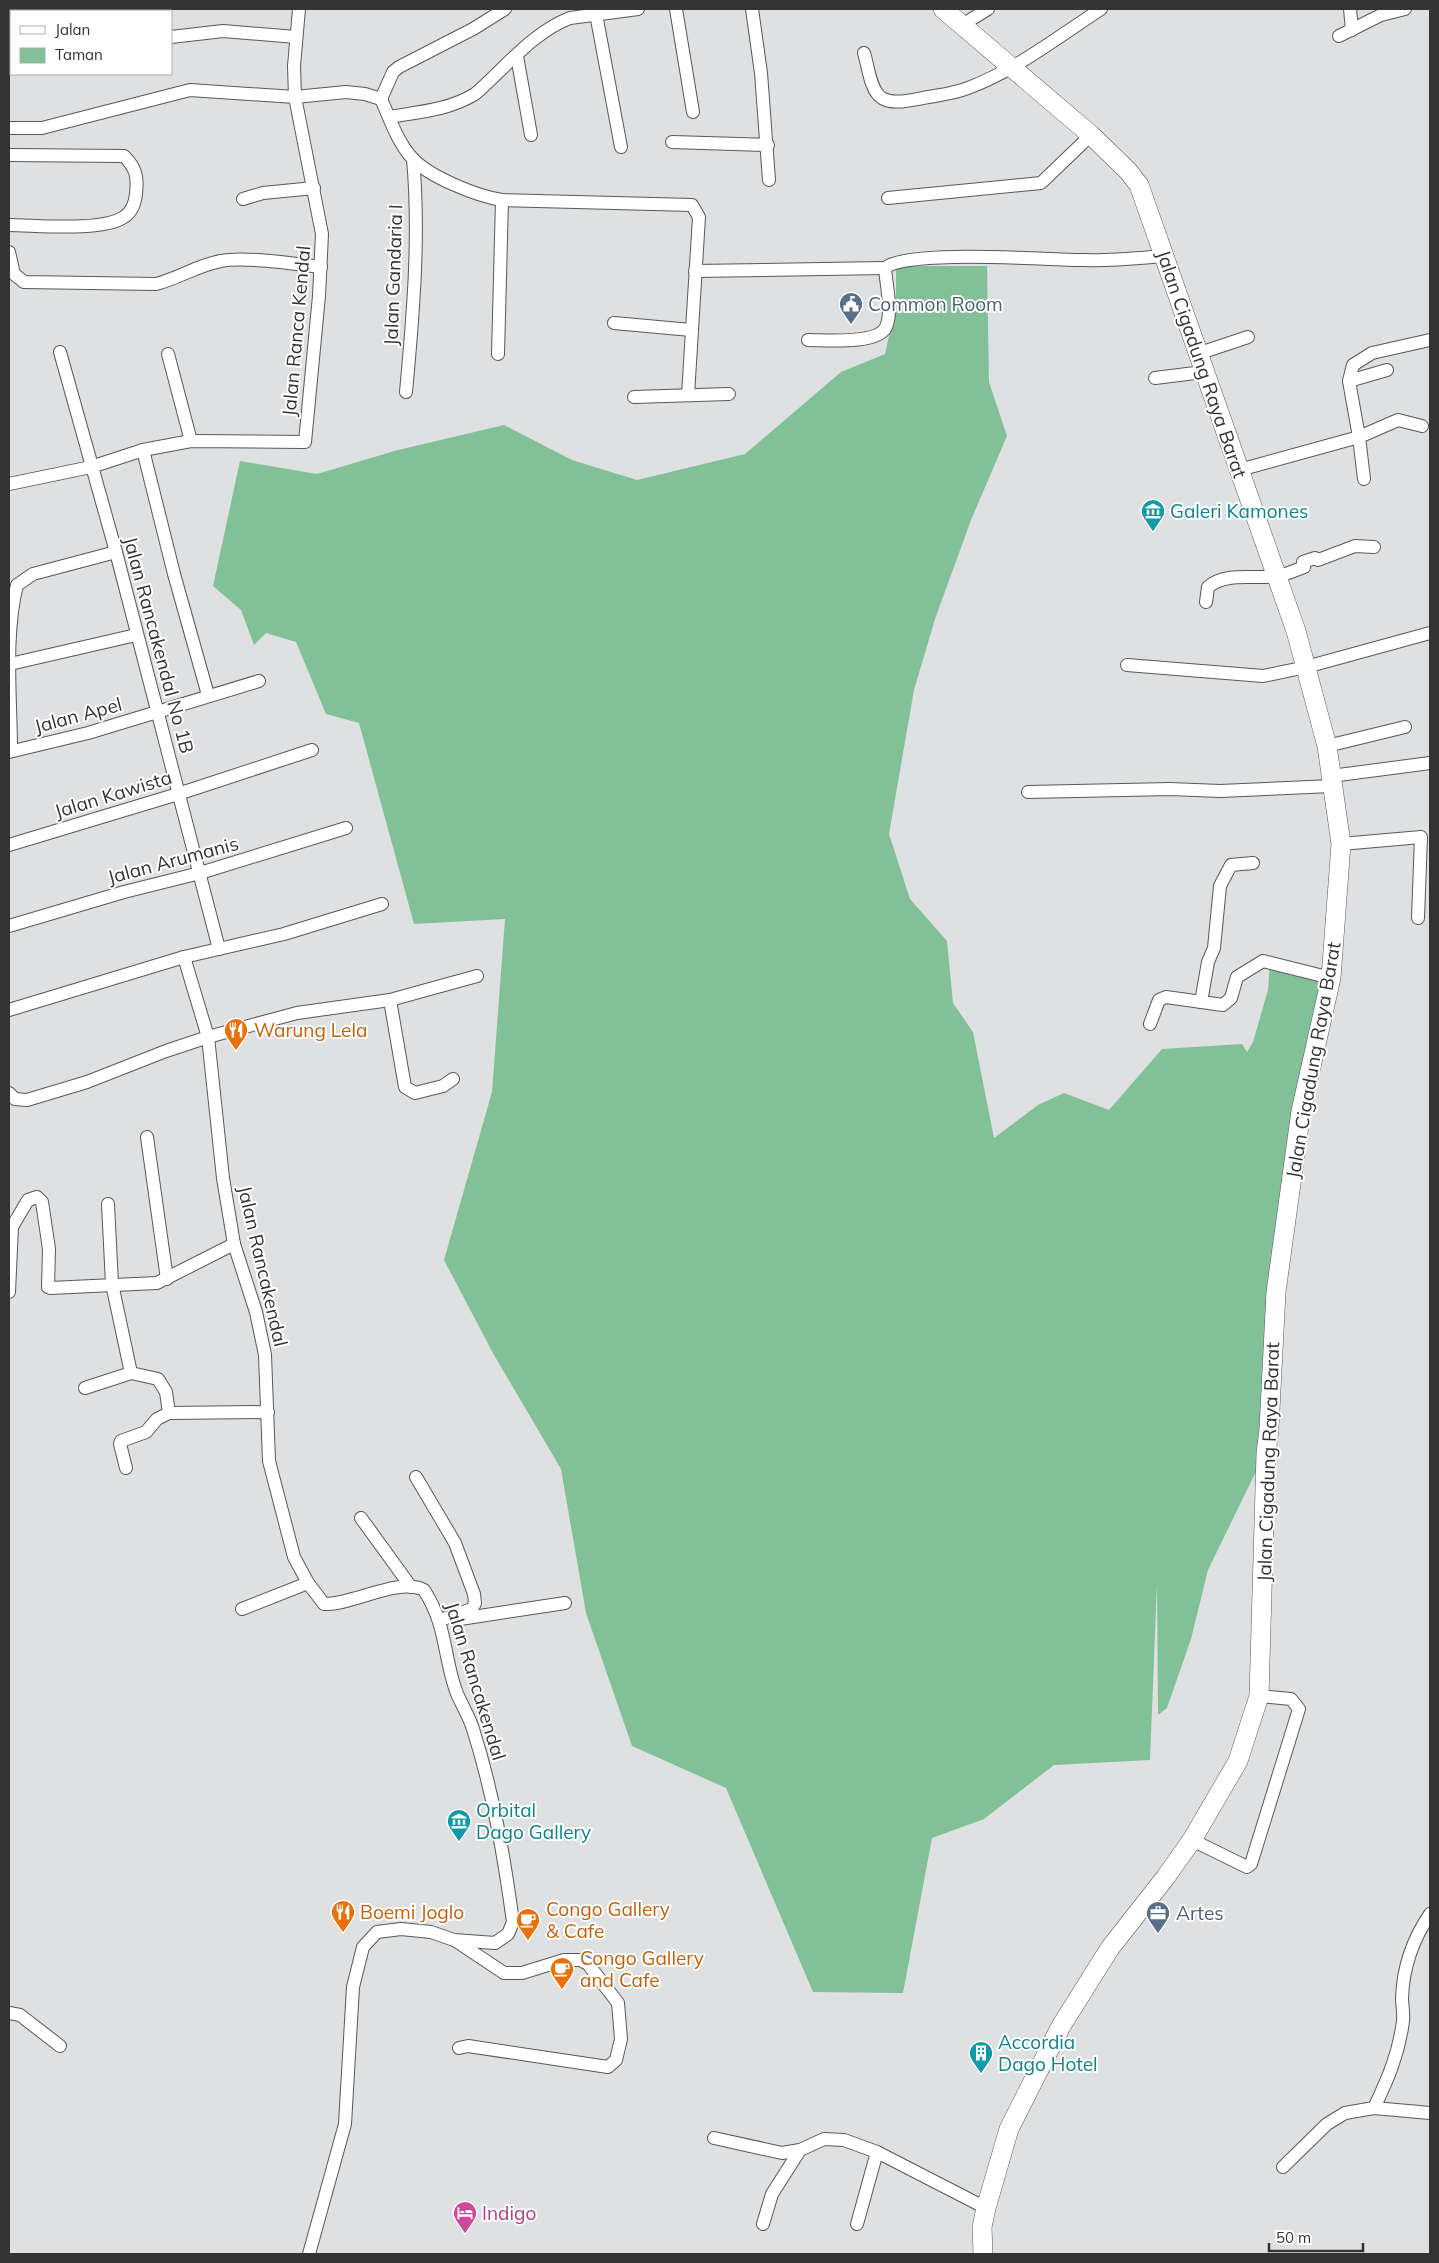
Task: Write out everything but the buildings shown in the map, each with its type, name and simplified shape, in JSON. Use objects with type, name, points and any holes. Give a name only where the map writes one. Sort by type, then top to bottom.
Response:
[{"type":"street","name":"Jalan Ranca Kendal","points":[[9,484],[91,468],[143,450],[191,441],[304,442],[321,267],[322,234],[295,97],[296,37],[299,9]]},
{"type":"street","points":[[505,9],[474,29],[399,67],[388,82],[382,100],[400,141],[413,159],[471,193],[502,200],[692,205],[699,217],[688,395]]},
{"type":"street","points":[[389,117],[452,106],[464,101],[475,94],[548,29],[560,21],[638,9]]},
{"type":"street","points":[[676,9],[693,112]]},
{"type":"street","points":[[752,9],[761,73],[768,145],[769,180]]},
{"type":"street","name":"Jalan Cigadung Raya Barat","points":[[943,9],[1090,135],[1128,171],[1138,185],[1278,576],[1306,667],[1327,746],[1340,844],[1331,978],[1301,1111],[1276,1292],[1269,1430],[1266,1454],[1259,1696],[1238,1761],[1196,1833],[1165,1878],[1110,1948],[1061,2026],[1009,2129],[982,2227],[983,2254]]},
{"type":"street","points":[[962,25],[988,9]]},
{"type":"street","points":[[864,53],[876,92],[882,98],[891,101],[960,91],[1011,68],[1101,9]]},
{"type":"street","points":[[1350,9],[1352,30]]},
{"type":"street","points":[[1339,36],[1381,15],[1405,9]]},
{"type":"street","points":[[596,14],[620,147]]},
{"type":"street","points":[[172,37],[223,31],[296,37]]},
{"type":"street","points":[[517,56],[531,135]]},
{"type":"street","points":[[9,128],[42,128],[190,90],[295,97],[346,92],[366,94],[382,100]]},
{"type":"street","points":[[888,198],[1040,183],[1090,135]]},
{"type":"street","points":[[672,142],[768,145]]},
{"type":"street","points":[[9,155],[124,156],[134,167],[138,180],[135,204],[126,217],[113,222],[81,226],[9,225]]},
{"type":"street","name":"Jalan Gandaria I","points":[[406,392],[413,308],[415,225],[413,159]]},
{"type":"street","points":[[243,199],[263,194],[314,188]]},
{"type":"street","points":[[498,354],[502,200]]},
{"type":"street","points":[[9,252],[14,274],[24,282],[156,284],[171,280],[198,267],[230,260],[321,267]]},
{"type":"street","points":[[696,271],[885,268],[896,261],[984,257],[1116,260],[1164,256]]},
{"type":"street","points":[[808,340],[850,340],[871,337],[882,332],[887,326],[888,311],[885,268]]},
{"type":"street","points":[[614,323],[691,330]]},
{"type":"street","points":[[1197,354],[1248,337]]},
{"type":"street","points":[[1364,479],[1359,436],[1349,381],[1353,365],[1372,353],[1430,340]]},
{"type":"street","name":"Jalan Rancakendal No 1B","points":[[60,352],[116,552],[219,949]]},
{"type":"street","points":[[168,354],[191,441]]},
{"type":"street","points":[[1349,381],[1387,370]]},
{"type":"street","points":[[1155,378],[1204,372]]},
{"type":"street","points":[[634,397],[729,394]]},
{"type":"street","points":[[1239,470],[1359,436],[1398,420],[1422,426]]},
{"type":"street","points":[[143,450],[174,574],[208,695]]},
{"type":"street","points":[[1206,602],[1208,587],[1216,581],[1225,578],[1278,576],[1304,567],[1303,562],[1315,558],[1318,560],[1355,546],[1374,547]]},
{"type":"street","points":[[10,751],[10,664],[14,598],[17,585],[33,574],[116,552]]},
{"type":"street","points":[[1127,665],[1263,676],[1306,667],[1430,633]]},
{"type":"street","points":[[10,664],[136,635]]},
{"type":"street","name":"Jalan Apel","points":[[10,751],[88,733],[258,681]]},
{"type":"street","points":[[1327,746],[1405,727]]},
{"type":"street","name":"Jalan Kawista","points":[[9,845],[178,794],[312,750]]},
{"type":"street","points":[[1028,792],[1170,789],[1220,791],[1332,781],[1430,763]]},
{"type":"street","name":"Jalan Arumanis","points":[[9,926],[115,894],[200,873],[346,828]]},
{"type":"street","points":[[1340,844],[1421,837],[1418,918]]},
{"type":"street","points":[[1201,1002],[1208,962],[1214,948],[1220,886],[1231,865],[1253,862]]},
{"type":"street","points":[[9,1010],[184,957],[284,934],[382,904]]},
{"type":"street","name":"Jalan Rancakendal","points":[[184,957],[208,1037],[223,1178],[234,1244],[262,1335],[265,1355],[269,1461],[294,1557],[308,1583],[324,1604],[350,1601],[383,1590],[411,1587],[424,1590],[441,1624],[456,1690],[473,1728],[493,1798],[514,1922],[508,1934],[495,1943],[454,1940],[430,1932],[384,1930],[371,1936],[363,1947],[353,1987],[345,2124],[309,2254]]},
{"type":"street","points":[[1150,1024],[1162,998],[1223,1005],[1227,1003],[1231,998],[1237,977],[1263,961],[1331,978]]},
{"type":"street","points":[[9,1093],[20,1101],[37,1097],[87,1082],[166,1051],[208,1037],[298,1013],[390,1000],[477,976]]},
{"type":"street","points":[[390,1000],[405,1087],[415,1093],[443,1086],[453,1079]]},
{"type":"street","points":[[147,1137],[167,1279]]},
{"type":"street","points":[[9,1292],[12,1227],[28,1200],[37,1197],[42,1202],[49,1249],[48,1287],[112,1284],[144,1285],[167,1279],[234,1244]]},
{"type":"street","points":[[108,1204],[112,1284],[131,1372]]},
{"type":"street","points":[[84,1388],[131,1372],[158,1379],[166,1392],[169,1413]]},
{"type":"street","points":[[126,1468],[120,1444],[121,1441],[146,1432],[157,1419],[169,1413],[268,1412]]},
{"type":"street","points":[[416,1478],[454,1543],[474,1594],[475,1604],[472,1609],[441,1624]]},
{"type":"street","points":[[361,1518],[411,1587]]},
{"type":"street","points":[[242,1609],[308,1583]]},
{"type":"street","points":[[441,1624],[464,1618],[565,1603]]},
{"type":"street","points":[[1196,1833],[1247,1867],[1251,1864],[1300,1709],[1291,1699],[1259,1696]]},
{"type":"street","points":[[1374,2108],[1396,2058],[1403,2019],[1402,1997],[1406,1964],[1413,1945],[1430,1914]]},
{"type":"street","points":[[454,1940],[504,1973],[522,1973],[564,1960],[580,1960],[588,1964],[618,2003],[621,2039],[616,2060],[608,2067],[468,2046],[459,2048]]},
{"type":"street","points":[[9,2013],[20,2015],[60,2046]]},
{"type":"street","points":[[1284,2168],[1326,2124],[1345,2113],[1374,2108],[1430,2113]]},
{"type":"street","points":[[714,2138],[782,2154],[800,2150],[824,2139],[854,2142],[986,2208]]},
{"type":"street","points":[[763,2224],[772,2194],[800,2150]]},
{"type":"street","points":[[857,2224],[876,2152]]},
{"type":"green space","points":[[896,266],[987,266],[989,382],[1007,436],[971,520],[935,619],[914,690],[889,834],[910,899],[947,941],[953,1003],[973,1032],[994,1138],[1038,1105],[1064,1093],[1109,1110],[1162,1049],[1242,1044],[1247,1052],[1253,1042],[1268,990],[1270,962],[1331,978],[1302,1114],[1264,1455],[1208,1570],[1191,1639],[1167,1708],[1158,1715],[1157,1583],[1150,1760],[1054,1765],[984,1819],[932,1838],[903,1993],[813,1992],[726,1788],[632,1746],[586,1613],[561,1469],[494,1355],[444,1260],[492,1092],[505,919],[414,924],[359,723],[326,714],[296,642],[266,633],[254,645],[241,610],[213,586],[240,461],[317,474],[398,450],[504,425],[572,460],[637,480],[745,454],[841,372],[885,354],[896,303]]},
{"type":"place","name":"Common Room","points":[[851,325]]},
{"type":"place","name":"Galeri Kamones","points":[[1153,532]]},
{"type":"place","name":"Warung Lela","points":[[236,1051]]},
{"type":"place","name":"Orbital Dago Gallery","points":[[459,1842]]},
{"type":"place","name":"Boemi Joglo","points":[[343,1933]]},
{"type":"place","name":"Artes","points":[[1158,1934]]},
{"type":"place","name":"Congo Gallery & Cafe","points":[[528,1941]]},
{"type":"place","name":"Congo Gallery and Cafe","points":[[562,1990]]},
{"type":"place","name":"Accordia Dago Hotel","points":[[981,2074]]},
{"type":"place","name":"Indigo","points":[[465,2234]]}]
